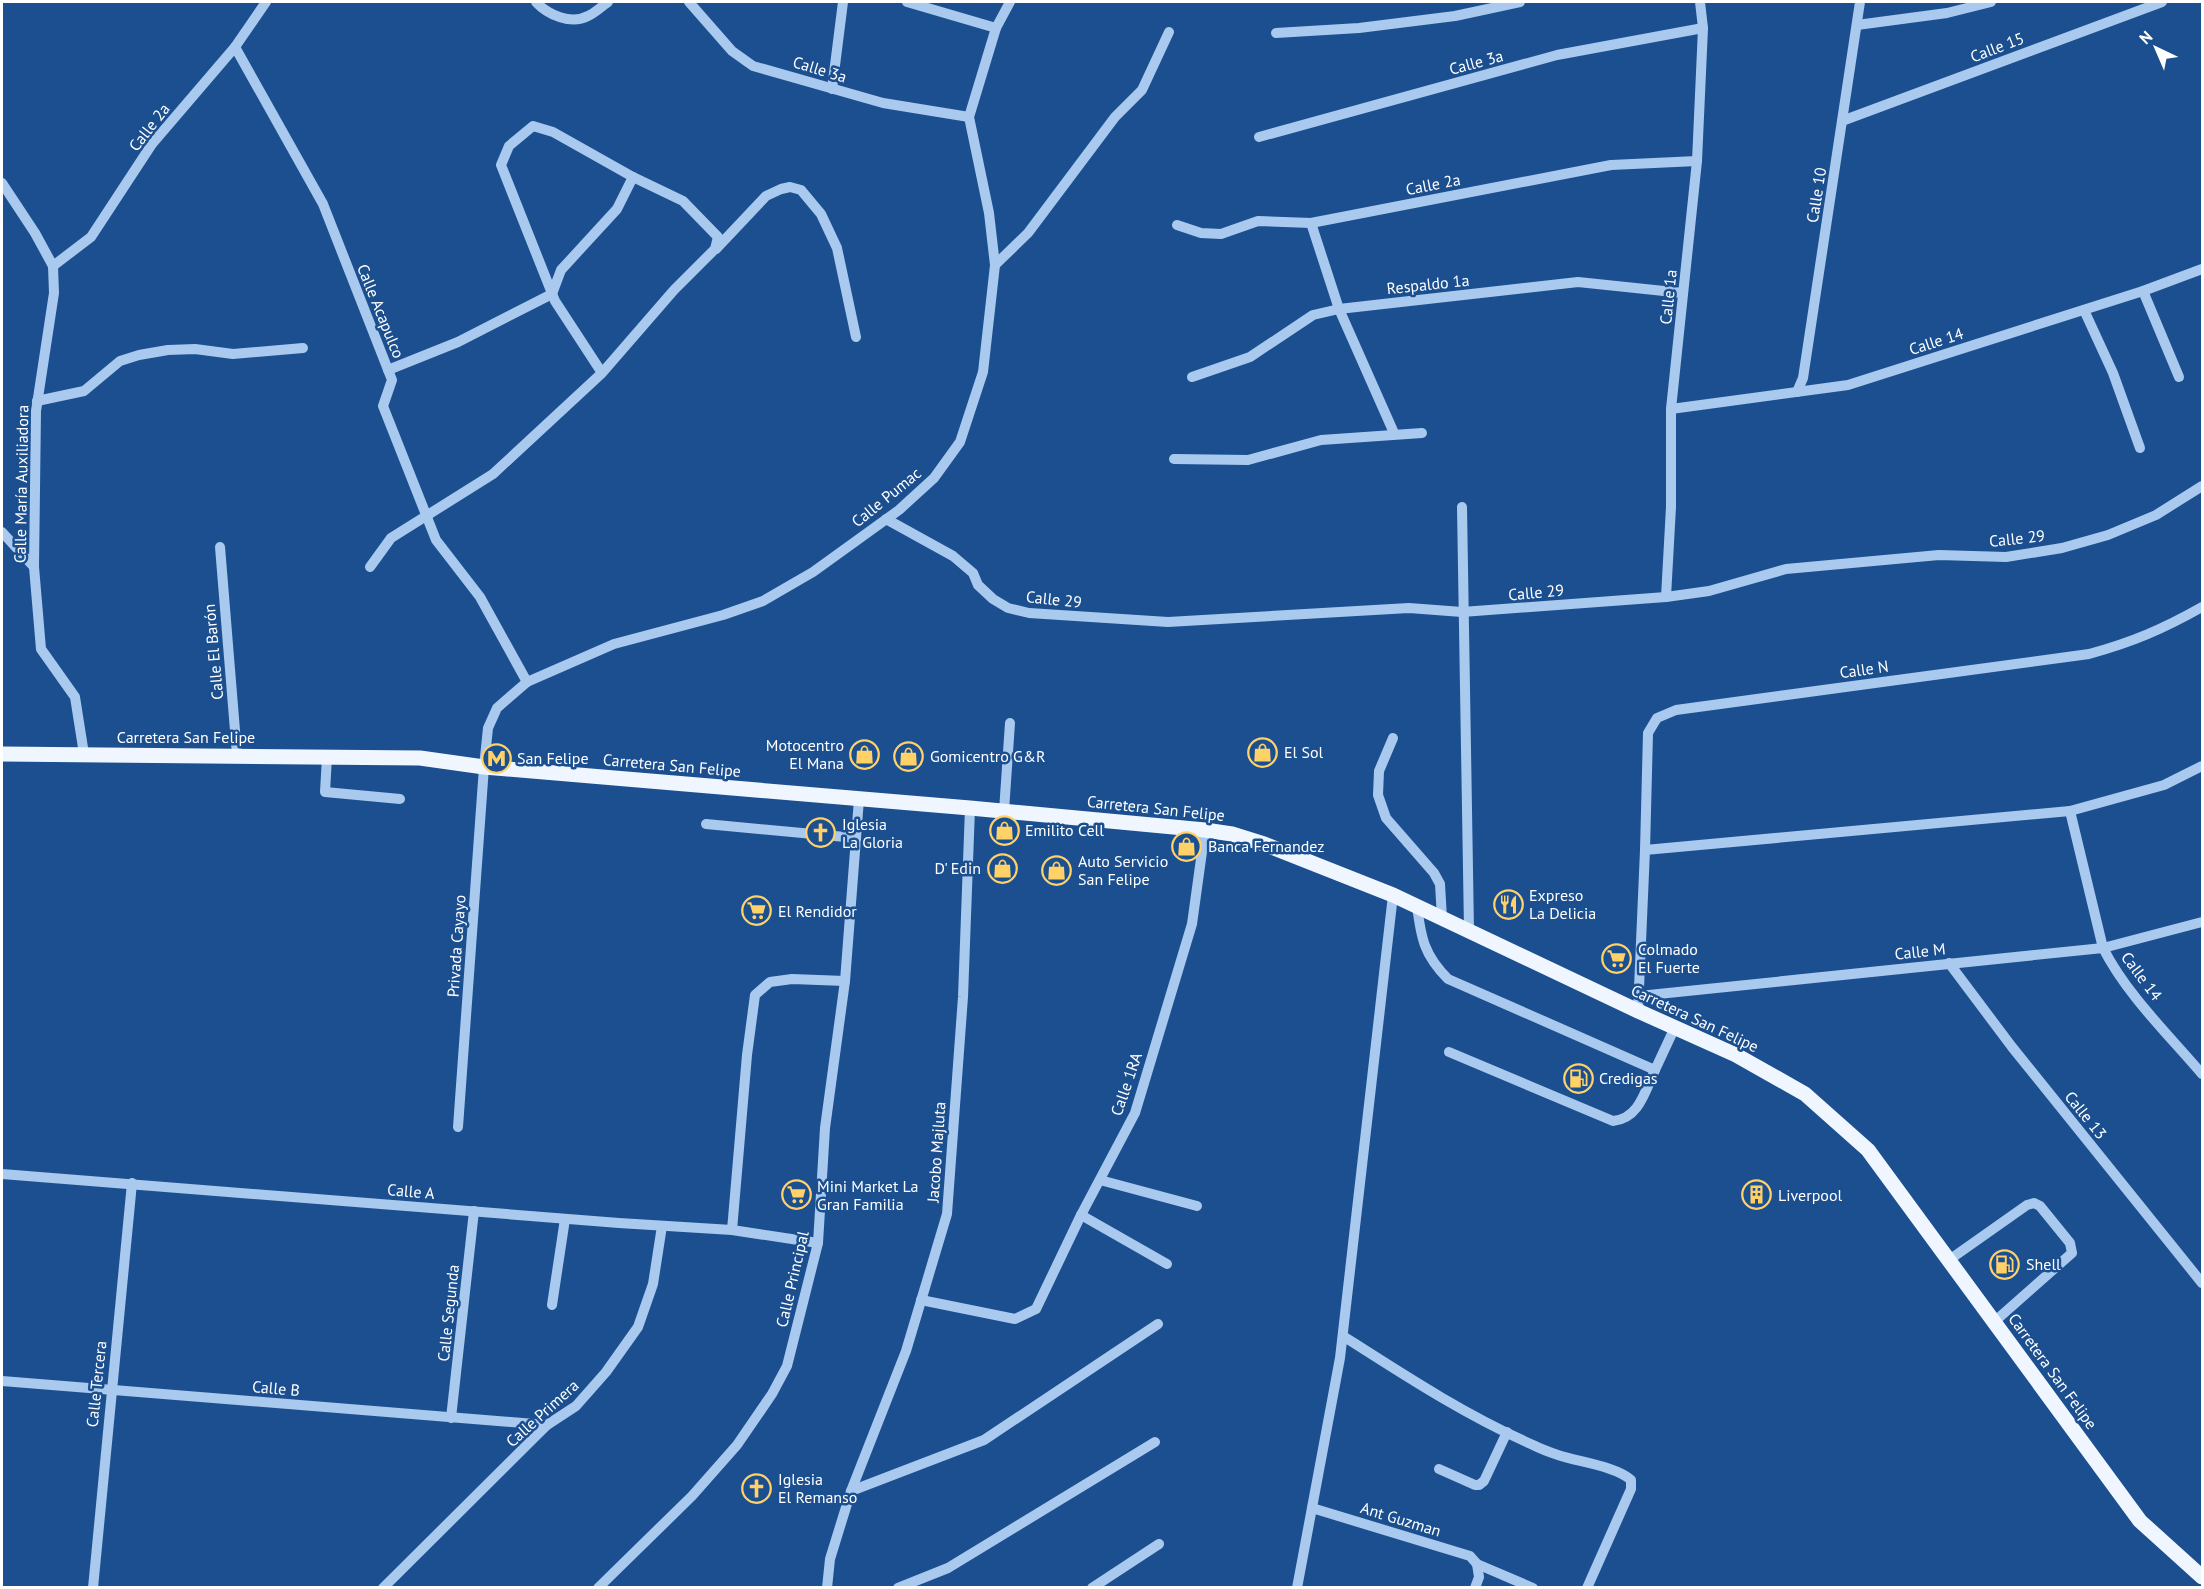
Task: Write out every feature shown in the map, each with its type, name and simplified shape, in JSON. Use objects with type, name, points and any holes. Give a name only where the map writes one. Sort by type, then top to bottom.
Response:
[{"type":"main road","name":"Carretera San Felipe","points":[[2,754],[420,758],[484,766],[1205,830],[1232,834],[1264,844],[1393,895],[1638,1004],[1675,1027],[1736,1055],[1805,1094],[1868,1150],[2140,1521],[2202,1577]]},
{"type":"street","name":"Calle 2a","points":[[53,266],[91,237],[152,144],[235,47],[266,2]]},
{"type":"street","points":[[536,2],[545,11],[573,20],[589,16],[608,2]]},
{"type":"street","name":"Calle 3a","points":[[689,2],[732,51],[753,66],[883,103],[969,117]]},
{"type":"street","points":[[832,89],[843,2]]},
{"type":"street","points":[[907,2],[996,28]]},
{"type":"street","name":"Calle Pumac","points":[[484,766],[488,728],[497,708],[527,682],[614,644],[723,615],[763,601],[813,572],[886,519],[934,478],[960,442],[983,372],[995,265],[989,213],[969,117],[996,28],[1010,2]]},
{"type":"street","points":[[1276,33],[1359,28],[1455,16],[1520,2]]},
{"type":"street","name":"Calle 1a","points":[[1666,597],[1671,507],[1671,409],[1697,161],[1704,28],[1700,2]]},
{"type":"street","name":"Calle 10","points":[[1797,392],[1803,378],[1860,2]]},
{"type":"street","points":[[1857,25],[1947,13],[1991,2]]},
{"type":"street","name":"Calle 15","points":[[1842,122],[2162,2]]},
{"type":"street","name":"Calle 3a","points":[[1259,137],[1557,55],[1704,28]]},
{"type":"street","points":[[995,265],[1028,233],[1115,117],[1142,90],[1169,32]]},
{"type":"street","name":"Calle Acapulco","points":[[235,47],[323,204],[392,380],[383,406],[436,540],[480,597],[527,682]]},
{"type":"street","points":[[602,373],[552,294],[501,165],[508,146],[533,126],[552,132],[633,177],[683,201],[718,237],[715,249]]},
{"type":"street","name":"Calle 2a","points":[[1178,225],[1201,233],[1221,234],[1258,220],[1311,223],[1611,165],[1697,161]]},
{"type":"street","points":[[388,370],[458,342],[552,294],[561,270],[617,209],[633,177]]},
{"type":"street","name":"Calle María Auxiliadora","points":[[2,183],[35,232],[53,266],[54,293],[37,401],[34,567],[41,649],[75,697],[84,754]]},
{"type":"street","points":[[370,567],[392,538],[493,474],[602,373],[674,290],[766,196],[790,187],[801,190],[820,214],[837,248],[856,337]]},
{"type":"street","points":[[1311,223],[1339,309],[1394,433]]},
{"type":"street","name":"Calle 14","points":[[1671,409],[1848,385],[2143,291],[2202,268]]},
{"type":"street","name":"Respaldo 1a","points":[[1192,377],[1250,357],[1313,315],[1339,309],[1578,282],[1683,293]]},
{"type":"street","points":[[2143,291],[2179,377]]},
{"type":"street","points":[[2084,310],[2113,373],[2140,448]]},
{"type":"street","points":[[37,401],[84,391],[120,361],[139,355],[168,350],[233,354],[303,348]]},
{"type":"street","points":[[1174,459],[1248,460],[1321,440],[1422,432]]},
{"type":"street","name":"Calle 29","points":[[886,519],[954,556],[973,573],[978,585],[993,599],[1008,608],[1029,614],[1168,622],[1408,608],[1462,612],[1666,597],[1708,591],[1786,569],[1939,555],[2006,557],[2062,548],[2108,535],[2156,515],[2202,486]]},
{"type":"street","points":[[1461,507],[1469,930]]},
{"type":"street","points":[[2,532],[34,567]]},
{"type":"street","name":"Calle El Barón","points":[[220,547],[237,755]]},
{"type":"street","name":"Calle N","points":[[1638,1004],[1648,733],[1652,723],[1664,714],[1676,710],[2090,654],[2128,644],[2161,630],[2202,607]]},
{"type":"street","points":[[1004,811],[1010,723]]},
{"type":"street","points":[[1393,738],[1379,771],[1378,795],[1386,818],[1434,873],[1440,884],[1442,918]]},
{"type":"street","points":[[327,757],[325,792],[400,799]]},
{"type":"street","name":"Privada Cayayo","points":[[458,1127],[484,766]]},
{"type":"street","points":[[1645,850],[2070,811],[2164,785],[2202,766]]},
{"type":"street","name":"Calle Principal","points":[[598,1587],[692,1496],[737,1445],[772,1394],[787,1366],[818,1243],[825,1128],[845,981],[859,799]]},
{"type":"street","name":"Jacobo Majluta","points":[[827,1587],[830,1559],[851,1491],[906,1351],[947,1214],[963,997],[970,808]]},
{"type":"street","name":"Calle 14","points":[[2070,811],[2103,948],[2128,988],[2202,1074]]},
{"type":"street","points":[[706,824],[856,838]]},
{"type":"street","name":"Calle 1RA","points":[[921,1300],[1015,1319],[1036,1309],[1081,1215],[1135,1113],[1192,924],[1205,830]]},
{"type":"street","points":[[1298,1587],[1343,1336],[1393,895]]},
{"type":"street","points":[[1417,906],[1422,942],[1433,964],[1448,979],[1655,1070]]},
{"type":"street","name":"Calle M","points":[[1638,1004],[1949,963],[2103,948],[2202,922]]},
{"type":"street","name":"Calle 13","points":[[1949,963],[2012,1047],[2202,1283]]},
{"type":"street","points":[[732,1230],[747,1056],[755,995],[770,982],[792,979],[845,981]]},
{"type":"street","points":[[1449,1052],[1613,1121],[1625,1120],[1635,1111],[1675,1027]]},
{"type":"street","name":"Calle A","points":[[2,1174],[565,1219],[732,1230],[818,1243]]},
{"type":"street","points":[[1100,1180],[1197,1206]]},
{"type":"street","name":"Calle Tercera","points":[[93,1587],[132,1184]]},
{"type":"street","points":[[1948,1260],[2027,1205],[2034,1203],[2040,1206],[2070,1243],[2072,1253],[1994,1322]]},
{"type":"street","name":"Calle Segunda","points":[[451,1418],[474,1211]]},
{"type":"street","points":[[1081,1215],[1167,1264]]},
{"type":"street","points":[[552,1305],[565,1219]]},
{"type":"street","name":"Calle Primera","points":[[383,1587],[547,1425],[576,1406],[606,1372],[638,1327],[653,1284],[662,1226]]},
{"type":"street","points":[[851,1491],[984,1440],[1158,1324]]},
{"type":"street","points":[[1343,1336],[1438,1397],[1507,1432],[1557,1455],[1612,1470],[1631,1480],[1631,1490],[1587,1587]]},
{"type":"street","name":"Calle B","points":[[2,1381],[547,1425]]},
{"type":"street","points":[[1439,1468],[1474,1485],[1479,1485],[1484,1481],[1507,1432]]},
{"type":"street","points":[[898,1587],[948,1568],[1155,1442]]},
{"type":"street","name":"Ant Guzman","points":[[1312,1508],[1470,1556],[1478,1564],[1533,1587]]},
{"type":"street","points":[[1092,1587],[1159,1544]]},
{"type":"street","points":[[1475,1587],[1479,1576],[1478,1564]]},
{"type":"place","name":"El Sol","points":[[1263,752]]},
{"type":"place","name":"Motocentro El Mana","points":[[865,754]]},
{"type":"place","name":"Gomicentro G&R","points":[[909,756]]},
{"type":"place","name":"San Felipe","points":[[496,758]]},
{"type":"place","name":"Emilito Cell","points":[[1004,830]]},
{"type":"place","name":"Iglesia La Gloria","points":[[821,833]]},
{"type":"place","name":"Banca Fernandez","points":[[1187,846]]},
{"type":"place","name":"D' Edin","points":[[1002,868]]},
{"type":"place","name":"Auto Servicio San Felipe","points":[[1057,870]]},
{"type":"place","name":"Expreso La Delicia","points":[[1508,904]]},
{"type":"place","name":"El Rendidor","points":[[757,911]]},
{"type":"place","name":"Colmado El Fuerte","points":[[1617,958]]},
{"type":"place","name":"Credigas","points":[[1578,1078]]},
{"type":"place","name":"Mini Market La Gran Familia","points":[[796,1195]]},
{"type":"place","name":"Liverpool","points":[[1757,1195]]},
{"type":"place","name":"Shell","points":[[2005,1264]]},
{"type":"place","name":"Iglesia El Remanso","points":[[757,1488]]}]
